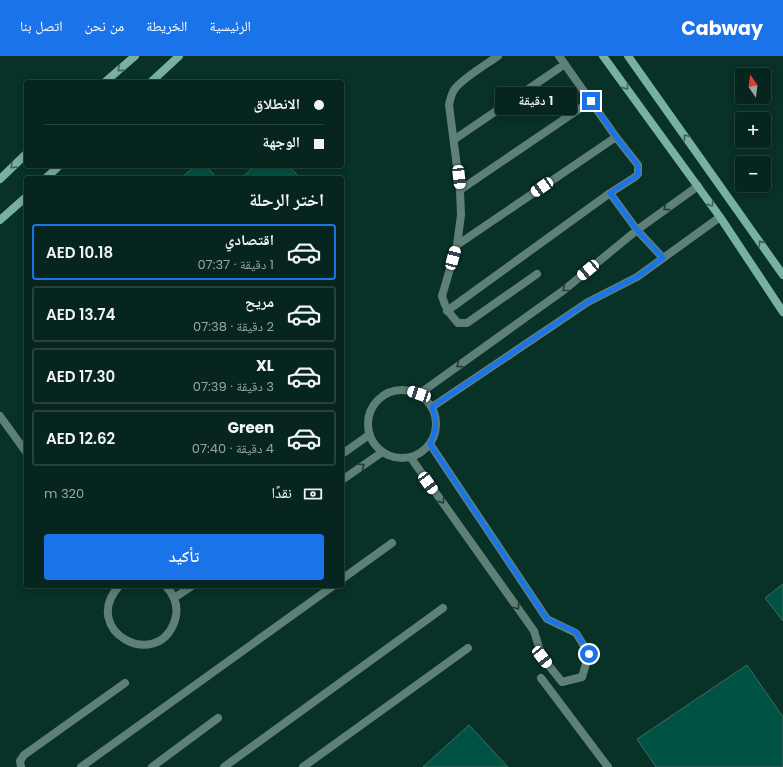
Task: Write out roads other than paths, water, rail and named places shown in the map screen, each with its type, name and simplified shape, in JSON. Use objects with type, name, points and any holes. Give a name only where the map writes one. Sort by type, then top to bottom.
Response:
[{"type":"main road","points":[[107,80],[135,56]]},
{"type":"main road","points":[[153,80],[179,56]]},
{"type":"main road","points":[[603,56],[720,217],[783,312]]},
{"type":"main road","points":[[628,56],[783,275]]},
{"type":"main road","points":[[0,179],[24,156]]},
{"type":"main road","points":[[48,176],[57,168]]},
{"type":"main road","points":[[0,220],[24,198]]},
{"type":"street","points":[[498,56],[461,82],[454,89],[451,96],[449,105],[455,140],[461,215],[456,245],[442,296],[447,311],[458,323],[467,324],[537,274]]},
{"type":"street","points":[[447,311],[638,174],[638,165],[616,137],[559,56]]},
{"type":"street","points":[[455,140],[565,64]]},
{"type":"street","points":[[460,190],[591,101]]},
{"type":"street","points":[[456,245],[616,137]]},
{"type":"street","points":[[419,394],[564,290],[637,230],[698,186]]},
{"type":"street","points":[[610,193],[637,230],[663,258]]},
{"type":"street","points":[[432,407],[588,302],[637,277],[720,217]]},
{"type":"street","points":[[396,390],[407,390],[419,394],[432,407],[435,416],[435,435],[425,450],[411,458],[396,458],[381,452],[374,445],[369,435],[367,424],[369,412],[375,402],[384,394],[396,390]]},
{"type":"street","points":[[0,416],[24,449]]},
{"type":"street","points":[[344,453],[369,435]]},
{"type":"street","points":[[411,458],[534,631],[542,657],[562,682],[582,677],[589,654],[576,632],[547,619],[430,444]]},
{"type":"street","points":[[344,479],[381,452]]},
{"type":"street","points":[[344,578],[392,543]]},
{"type":"street","points":[[118,588],[110,600],[108,618],[117,635],[133,644],[142,645],[159,641],[167,635],[173,627],[177,608],[174,598],[167,588]]},
{"type":"street","points":[[174,598],[189,588]]},
{"type":"street","points":[[81,767],[330,588]]},
{"type":"street","points":[[224,767],[444,608]]},
{"type":"street","points":[[303,767],[468,648]]},
{"type":"street","points":[[541,678],[608,767]]},
{"type":"street","points":[[21,767],[20,761],[24,755],[125,683]]},
{"type":"street","points":[[152,767],[218,718]]}]
